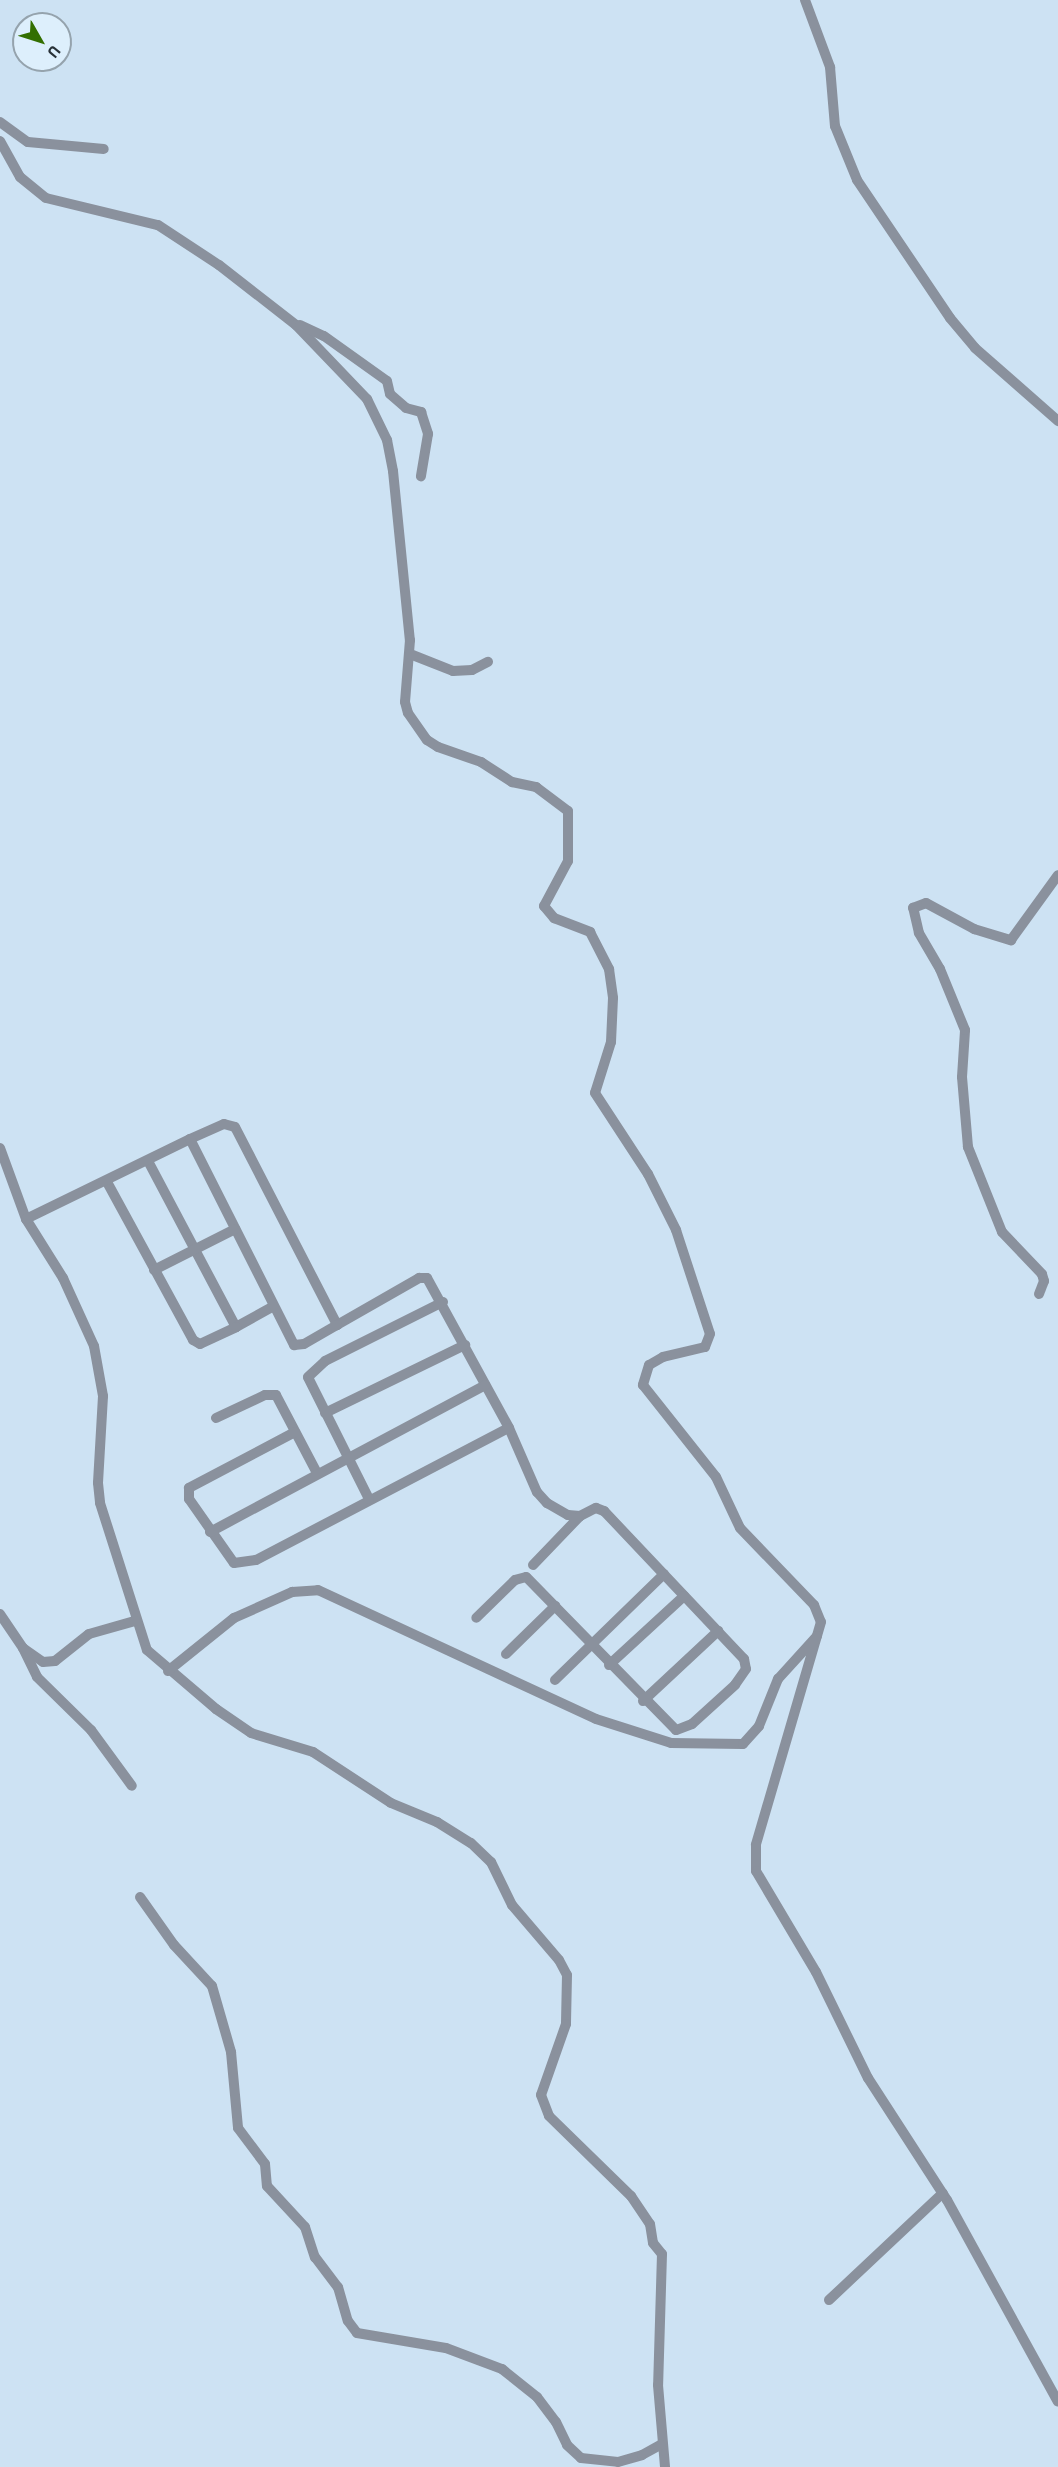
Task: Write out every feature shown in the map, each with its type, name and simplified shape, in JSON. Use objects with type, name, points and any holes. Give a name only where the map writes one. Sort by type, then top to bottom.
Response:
[{"type":"street","points":[[805,0],[830,67],[835,126],[857,180],[950,318],[975,348],[1058,421]]},
{"type":"street","points":[[0,122],[28,142],[105,149]]},
{"type":"street","points":[[0,141],[30,189],[55,202],[158,225],[219,265],[296,325],[367,399],[387,440],[401,537],[410,654],[405,702],[427,740],[481,762],[512,782],[536,787],[567,811],[568,861],[544,906],[554,918],[590,932],[609,969],[614,998],[611,1042],[595,1093],[648,1173],[676,1230],[710,1334],[705,1347],[663,1357],[649,1365],[643,1384],[716,1477],[740,1528],[814,1605],[821,1622],[787,1729],[778,1779],[756,1845],[754,1863],[759,1879],[816,1972],[868,2078],[943,2193],[1058,2402]]},
{"type":"street","points":[[296,325],[324,336],[387,381],[390,394],[406,408],[422,412],[428,434],[421,476]]},
{"type":"street","points":[[410,654],[453,671],[472,670],[488,662]]},
{"type":"street","points":[[1039,1294],[1044,1281],[1042,1275],[1002,1232],[968,1147],[962,1077],[965,1030],[940,969],[919,933],[913,908],[926,903],[974,929],[1011,940],[1058,875]]},
{"type":"street","points":[[26,1219],[108,1182],[224,1124],[235,1127],[337,1325]]},
{"type":"street","points":[[190,1139],[294,1345],[304,1344],[424,1276],[443,1302],[508,1428],[537,1492],[558,1511],[580,1516]]},
{"type":"street","points":[[0,1148],[26,1219],[63,1278],[94,1346],[103,1396],[98,1464],[100,1503],[135,1621],[147,1650],[168,1671],[251,1733],[313,1752],[391,1803],[437,1822],[471,1843],[491,1862],[512,1905],[559,1960],[567,1976],[566,2024],[542,2095],[549,2116],[632,2196],[650,2224],[653,2243],[662,2254],[660,2445],[665,2467]]},
{"type":"street","points":[[148,1161],[236,1327]]},
{"type":"street","points":[[108,1182],[154,1270],[196,1342],[236,1327],[274,1306]]},
{"type":"street","points":[[154,1270],[236,1229]]},
{"type":"street","points":[[369,1499],[308,1377],[317,1365],[443,1302]]},
{"type":"street","points":[[325,1413],[465,1345]]},
{"type":"street","points":[[210,1532],[347,1456],[485,1385]]},
{"type":"street","points":[[216,1418],[271,1393],[280,1402],[317,1473]]},
{"type":"street","points":[[295,1432],[189,1488],[189,1499],[231,1560],[243,1564],[508,1428]]},
{"type":"street","points":[[476,1618],[523,1576],[555,1606],[666,1725],[682,1731],[735,1685],[746,1664],[718,1631],[604,1511],[596,1508],[580,1516],[533,1565]]},
{"type":"street","points":[[555,1680],[664,1574]]},
{"type":"street","points":[[168,1671],[234,1618],[292,1592],[318,1590],[596,1719],[671,1743],[743,1744],[759,1726],[778,1679],[817,1636]]},
{"type":"street","points":[[609,1665],[684,1596]]},
{"type":"street","points":[[506,1654],[555,1606]]},
{"type":"street","points":[[0,1614],[23,1648],[37,1677],[92,1730],[132,1786]]},
{"type":"street","points":[[23,1648],[49,1663],[89,1634],[135,1621]]},
{"type":"street","points":[[643,1701],[718,1631]]},
{"type":"street","points":[[140,1897],[174,1945],[212,1986],[231,2052],[238,2128],[265,2164],[267,2186],[305,2227],[315,2257],[339,2287],[348,2321],[357,2333],[446,2348],[502,2370],[537,2397],[567,2445],[581,2458],[618,2462],[642,2455],[660,2445]]},
{"type":"street","points":[[829,2300],[943,2193]]}]
